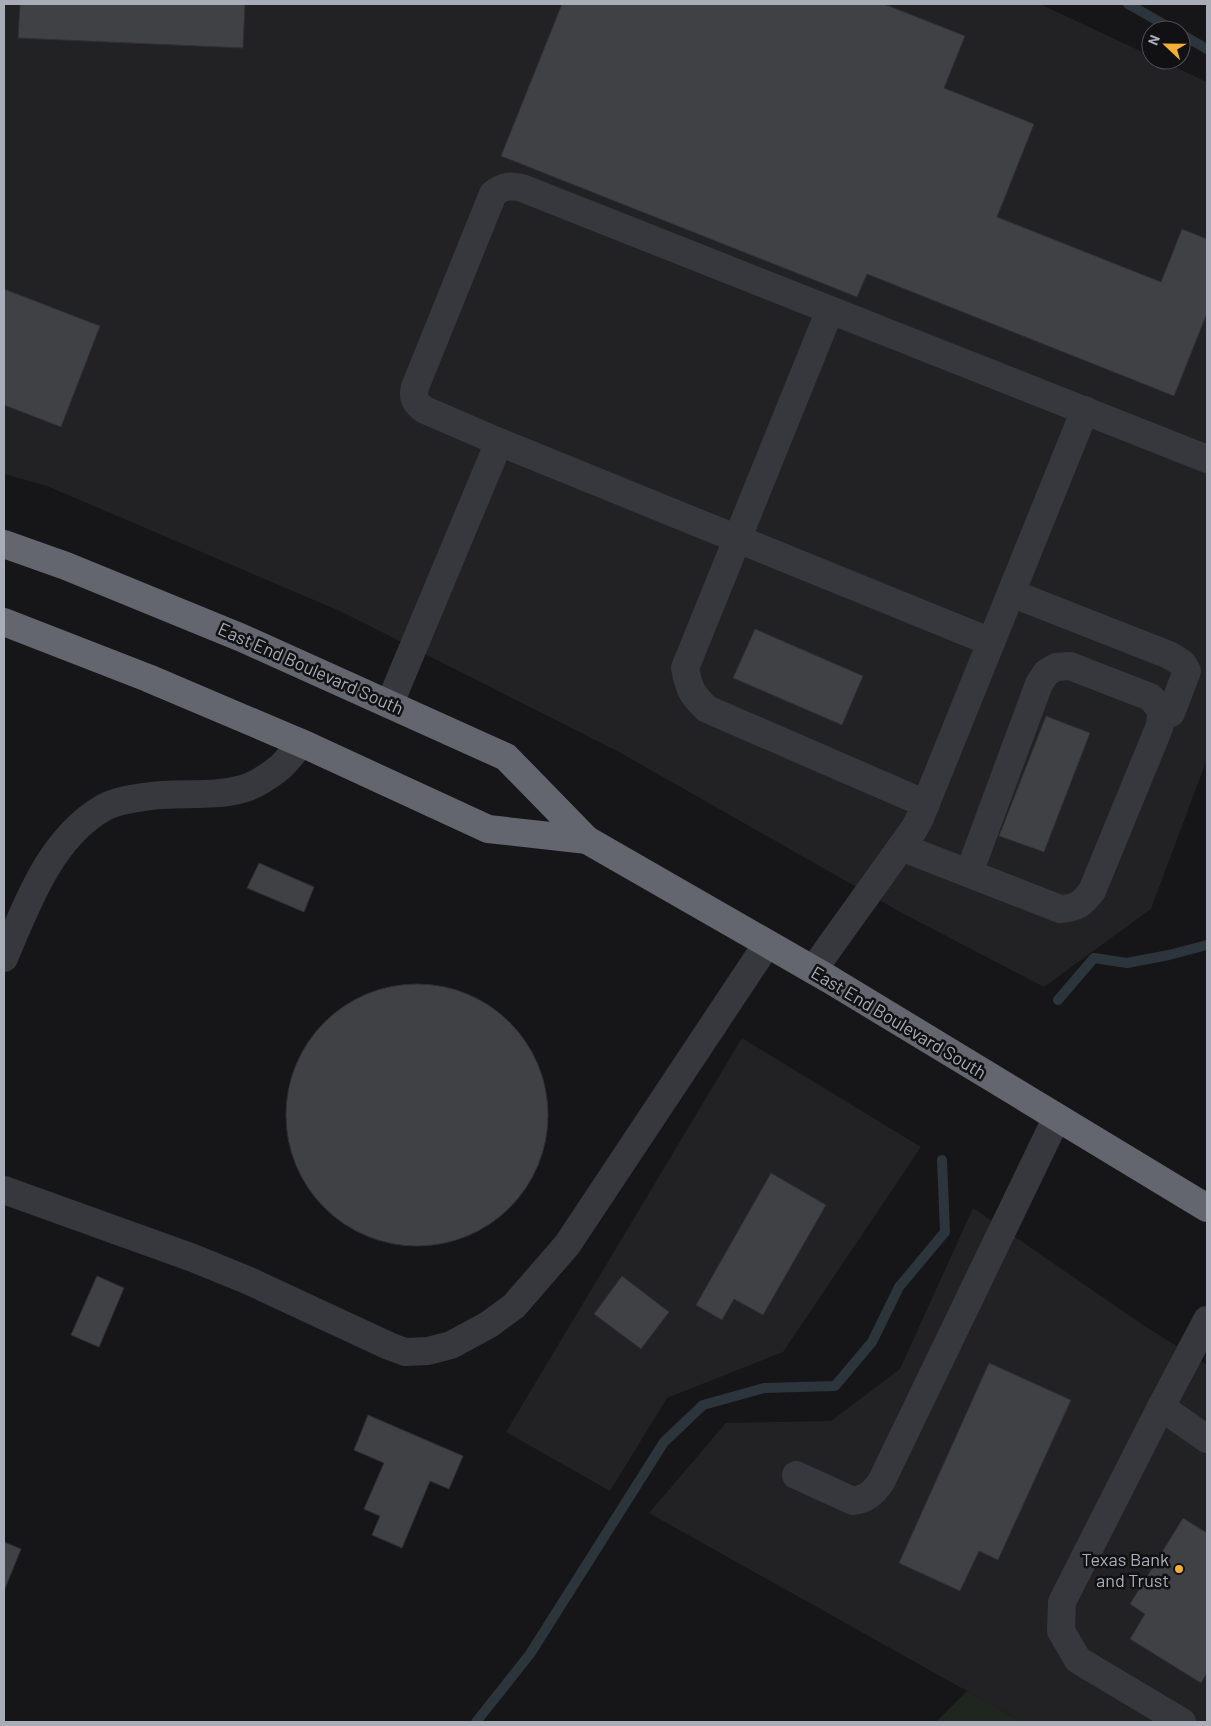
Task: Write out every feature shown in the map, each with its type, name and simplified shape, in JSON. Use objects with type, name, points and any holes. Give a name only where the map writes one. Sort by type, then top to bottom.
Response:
[{"type":"highway","name":"East End Boulevard South","points":[[4,544],[66,566],[242,638],[390,703],[506,757],[587,840],[813,970],[1207,1208]]},
{"type":"highway","name":"East End Boulevard South","points":[[4,622],[148,678],[302,743],[488,829],[587,840]]},
{"type":"lane","points":[[991,642],[499,442],[424,410],[416,404],[413,396],[415,387],[493,194],[501,187],[510,185],[522,188],[1207,459]]},
{"type":"lane","points":[[830,310],[685,668],[687,682],[694,697],[707,709],[926,804]]},
{"type":"lane","points":[[813,970],[914,829],[926,804],[1085,410]]},
{"type":"lane","points":[[390,703],[499,442]]},
{"type":"lane","points":[[1011,593],[1169,655],[1182,663],[1187,671],[1170,713],[1162,716]]},
{"type":"lane","points":[[901,847],[1060,909],[1072,908],[1084,902],[1092,891],[1159,728],[1162,716],[1158,705],[1150,697],[1070,666],[1056,667],[1046,674],[1039,684],[969,873]]},
{"type":"lane","points":[[4,958],[20,920],[52,859],[68,838],[85,821],[104,807],[122,801],[154,795],[223,793],[244,789],[279,768],[302,743]]},
{"type":"lane","points":[[4,1190],[202,1262],[405,1352],[428,1351],[451,1345],[488,1325],[514,1306],[567,1245],[767,944]]},
{"type":"lane","points":[[796,1476],[853,1501],[862,1500],[872,1494],[881,1482],[1057,1117]]},
{"type":"lane","points":[[1182,1722],[1078,1660],[1061,1631],[1062,1602],[1160,1407],[1207,1320]]},
{"type":"lane","points":[[1160,1407],[1207,1439]]},
{"type":"shaded area","points":[[4,4],[1040,4],[1141,51],[1141,70],[1181,70],[1207,82],[1207,759],[1151,909],[1044,987],[902,913],[619,752],[342,612],[47,486],[4,474]]},
{"type":"shaded area","points":[[742,1038],[921,1147],[783,1352],[667,1398],[610,1491],[506,1432]]},
{"type":"shaded area","points":[[973,1208],[1143,1325],[1207,1365],[1207,1722],[1022,1722],[649,1513],[726,1423],[831,1421],[900,1369]]},
{"type":"shaded area","points":[[967,1691],[1022,1722],[936,1722]]},
{"type":"building","points":[[20,4],[245,4],[243,48],[18,38]]},
{"type":"building","points":[[562,4],[884,4],[965,36],[944,88],[1034,124],[997,217],[1161,282],[1182,229],[1207,239],[1207,313],[1174,396],[867,274],[857,297],[501,156]]},
{"type":"building","points":[[4,289],[100,326],[61,427],[4,405]]},
{"type":"building","points":[[755,629],[863,676],[842,725],[733,678]]},
{"type":"building","points":[[1046,716],[1090,733],[1044,852],[999,836]]},
{"type":"building","points":[[259,863],[314,887],[304,912],[247,888]]},
{"type":"building","points":[[417,984],[443,987],[467,994],[490,1006],[510,1022],[526,1042],[538,1065],[545,1089],[548,1115],[545,1141],[538,1165],[526,1188],[510,1208],[490,1224],[467,1236],[443,1243],[417,1246],[391,1243],[367,1236],[344,1224],[324,1208],[308,1188],[296,1165],[289,1141],[286,1115],[289,1089],[296,1065],[308,1042],[324,1022],[344,1006],[367,994],[391,987]]},
{"type":"building","points":[[771,1173],[826,1205],[763,1315],[734,1299],[722,1320],[696,1305]]},
{"type":"building","points":[[97,1276],[124,1288],[99,1347],[71,1335]]},
{"type":"building","points":[[622,1276],[669,1312],[641,1349],[594,1314]]},
{"type":"building","points":[[989,1363],[1071,1400],[998,1560],[979,1551],[960,1591],[899,1563]]},
{"type":"building","points":[[368,1415],[463,1456],[449,1489],[430,1481],[402,1548],[372,1535],[380,1516],[364,1509],[384,1463],[354,1450]]},
{"type":"building","name":"Texas Bank and Trust","points":[[1183,1518],[1207,1533],[1207,1673],[1201,1683],[1130,1639],[1145,1614],[1130,1604]]},
{"type":"building","points":[[4,1542],[21,1549],[4,1591]]},
{"type":"waterway","points":[[1128,4],[1156,20]]},
{"type":"waterway","points":[[1191,40],[1207,49]]},
{"type":"waterway","points":[[1058,1000],[1094,958],[1127,963],[1207,945]]},
{"type":"waterway","points":[[476,1722],[530,1654],[664,1442],[703,1405],[764,1388],[835,1386],[872,1342],[899,1287],[945,1232],[942,1160]]},
{"type":"place","name":"Texas Bank and Trust","points":[[1179,1569]]}]
